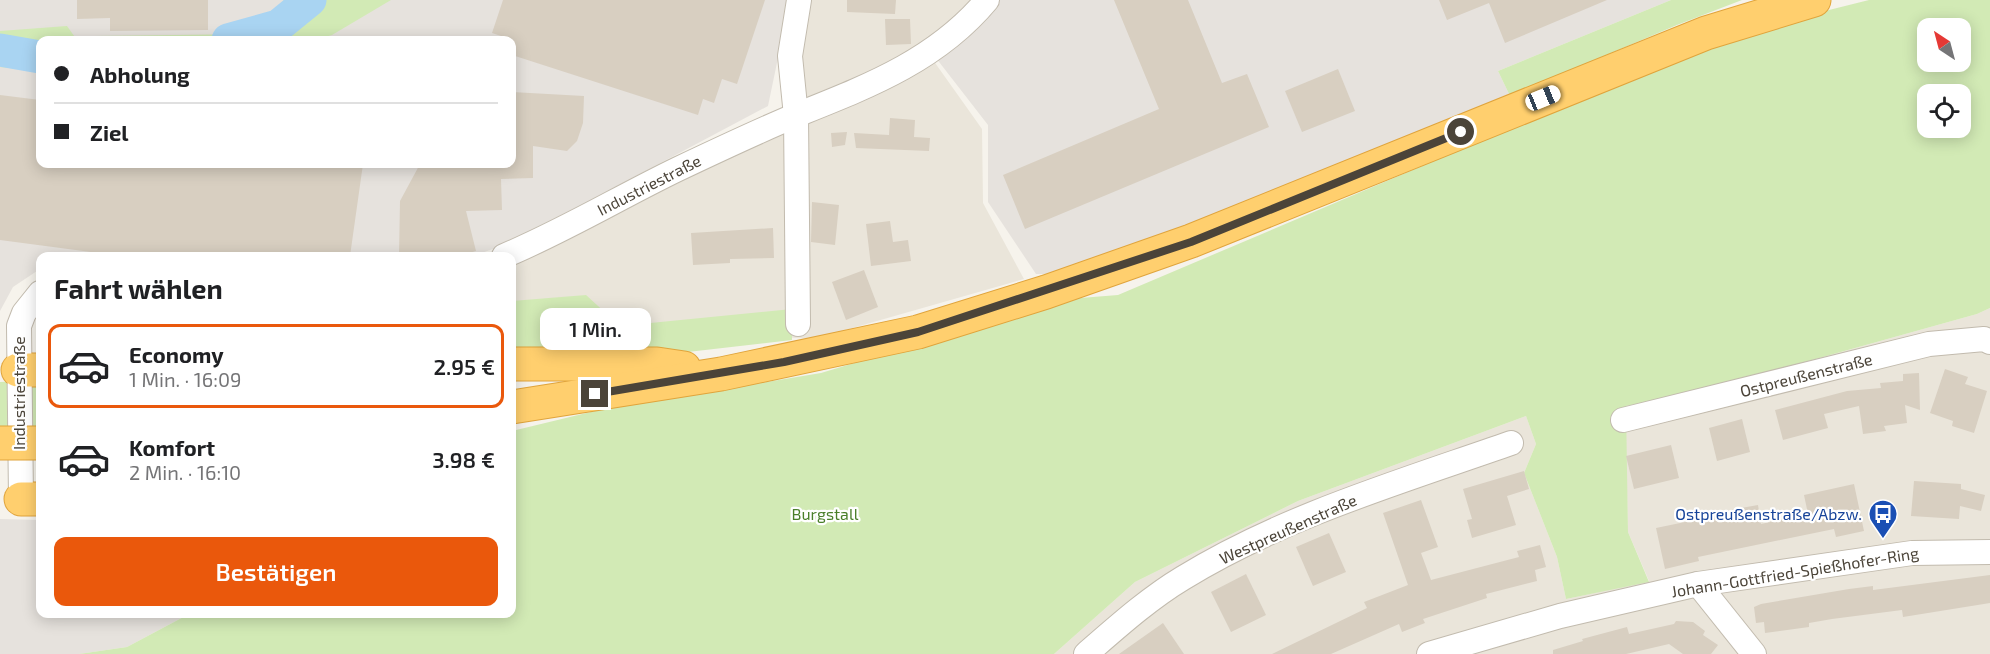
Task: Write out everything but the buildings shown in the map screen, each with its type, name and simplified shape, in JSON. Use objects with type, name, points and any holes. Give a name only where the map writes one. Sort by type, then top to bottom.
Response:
[{"type":"highway","points":[[516,406],[721,374],[801,358],[918,332],[1046,292],[1191,242],[1356,177],[1706,33],[1814,0]]},
{"type":"highway","points":[[516,364],[657,364],[721,374]]},
{"type":"highway","points":[[0,443],[36,443]]},
{"type":"street","points":[[798,324],[796,116],[790,56],[799,0]]},
{"type":"street","name":"Industriestraße","points":[[512,252],[678,169],[881,81],[928,54],[969,21],[987,0]]},
{"type":"street","name":"Industriestraße","points":[[31,499],[29,370],[19,326],[24,313],[36,298]]},
{"type":"street","name":"Ostpreußenstraße","points":[[1623,420],[1929,344],[1984,339],[1990,342]]},
{"type":"street","name":"Westpreußenstraße","points":[[1086,654],[1182,579],[1262,537],[1337,503],[1511,443]]},
{"type":"street","name":"Johann-Gottfried-Spießhofer-Ring","points":[[1429,654],[1560,616],[1698,584],[1912,553],[1990,552]]},
{"type":"street","points":[[1698,584],[1754,654]]},
{"type":"shaded area","points":[[0,0],[790,0],[768,106],[510,243],[484,252],[36,252],[36,272],[13,287],[0,311]]},
{"type":"shaded area","points":[[806,0],[977,0],[933,60],[982,129],[983,203],[1024,279],[814,339],[727,334],[598,319],[516,320],[516,259],[802,121],[795,55]]},
{"type":"shaded area","points":[[995,0],[1671,0],[1498,71],[1510,96],[1307,181],[1054,274],[1036,274],[988,202],[988,125],[936,58]]},
{"type":"shaded area","points":[[1990,308],[1990,654],[1054,654],[1135,582],[1298,501],[1526,416],[1536,444],[1524,473],[1557,557],[1566,599],[1649,581],[1628,532],[1625,406],[1694,393],[1977,314]]},
{"type":"shaded area","points":[[0,519],[36,520],[36,618],[181,618],[127,647],[79,654],[0,654]]},
{"type":"green space","points":[[284,0],[391,0],[329,36],[94,36],[253,34]]},
{"type":"green space","points":[[1671,0],[1742,0],[1510,96],[1498,71]]},
{"type":"green space","name":"Burgstall","points":[[1869,0],[1990,0],[1990,308],[1977,314],[1694,393],[1626,406],[1628,532],[1649,582],[1566,599],[1557,557],[1524,473],[1536,444],[1526,416],[1298,501],[1135,582],[1054,654],[79,654],[127,647],[181,618],[516,618],[516,430],[599,410],[821,373],[1068,299],[1118,295],[1521,124],[1769,25]]},
{"type":"green space","points":[[67,26],[74,36],[36,36],[36,71],[0,67],[0,31]]},
{"type":"green space","points":[[586,295],[620,326],[792,309],[792,340],[679,353],[516,355],[516,301]]},
{"type":"green space","points":[[36,380],[36,426],[0,426],[0,382]]},
{"type":"waterway","points":[[242,36],[278,26],[310,0]]},
{"type":"waterway","points":[[0,50],[36,56]]},
{"type":"place","name":"Ostpreußenstraße/Abzw.","points":[[1883,540]]},
{"type":"route","points":[[595,394],[784,362],[918,332],[1046,292],[1191,242],[1356,177],[1461,132]]}]
